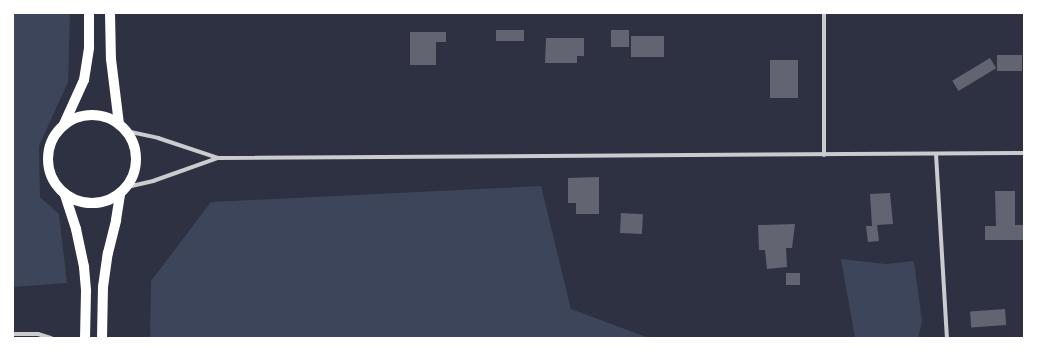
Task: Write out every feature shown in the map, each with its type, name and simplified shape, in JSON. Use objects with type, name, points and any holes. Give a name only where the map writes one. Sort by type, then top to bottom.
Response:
[{"type":"main road","points":[[89,13],[88,47],[84,80],[64,125],[51,141],[47,160],[52,180],[65,195],[78,202],[92,204],[112,199],[124,190]]},
{"type":"main road","points":[[102,338],[103,287],[108,253],[124,190],[136,168],[135,149],[123,127],[110,59],[110,13]]},
{"type":"main road","points":[[64,125],[77,118],[91,115],[101,116],[123,127]]},
{"type":"main road","points":[[65,195],[76,229],[84,267],[86,291],[85,338]]},
{"type":"street","points":[[824,13],[824,155]]},
{"type":"street","points":[[123,127],[218,158],[1024,153]]},
{"type":"street","points":[[936,154],[947,338]]},
{"type":"street","points":[[124,190],[218,158]]},
{"type":"street","points":[[13,334],[38,334],[51,338]]},
{"type":"shaded area","points":[[13,13],[70,13],[68,82],[39,146],[40,197],[59,214],[67,283],[13,287]]},
{"type":"shaded area","points":[[541,186],[571,309],[649,338],[150,338],[151,281],[211,202]]},
{"type":"shaded area","points":[[841,259],[886,264],[914,261],[922,322],[918,338],[855,338]]},
{"type":"building","points":[[496,30],[524,30],[524,41],[496,41]]},
{"type":"building","points":[[611,30],[629,30],[629,47],[611,47]]},
{"type":"building","points":[[410,32],[446,32],[446,42],[436,42],[436,65],[410,65]]},
{"type":"building","points":[[631,36],[664,36],[664,57],[631,57]]},
{"type":"building","points":[[546,38],[584,38],[584,56],[577,56],[577,63],[545,63]]},
{"type":"building","points":[[997,55],[1022,55],[1022,71],[997,71]]},
{"type":"building","points":[[990,58],[996,68],[958,91],[952,81]]},
{"type":"building","points":[[770,60],[798,60],[798,98],[770,98]]},
{"type":"building","points":[[599,177],[599,214],[576,214],[576,203],[568,203],[568,178]]},
{"type":"building","points":[[995,191],[1015,191],[1015,225],[1024,225],[1024,240],[985,240],[985,226],[996,226]]},
{"type":"building","points":[[890,193],[893,224],[877,225],[879,241],[868,242],[866,226],[872,226],[870,194]]},
{"type":"building","points":[[621,213],[643,214],[642,234],[620,233]]},
{"type":"building","points":[[795,224],[792,248],[786,248],[787,267],[767,269],[765,250],[759,250],[758,225]]},
{"type":"building","points":[[786,273],[800,273],[800,285],[786,285]]},
{"type":"building","points":[[1005,309],[1006,325],[971,327],[970,311]]}]
